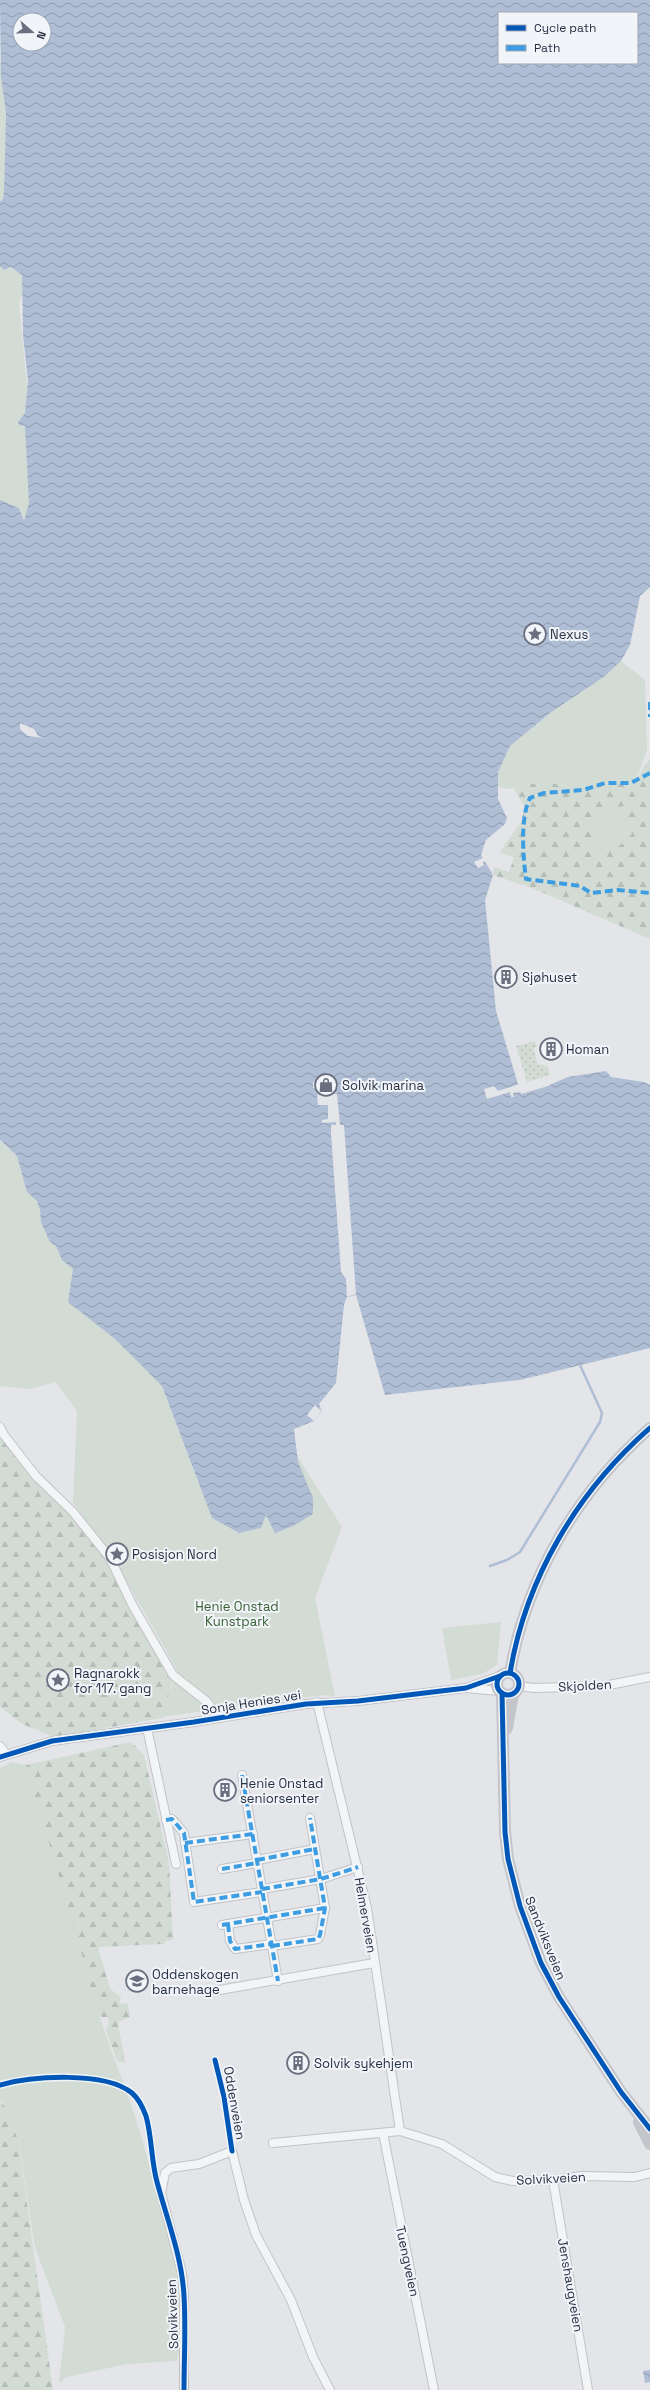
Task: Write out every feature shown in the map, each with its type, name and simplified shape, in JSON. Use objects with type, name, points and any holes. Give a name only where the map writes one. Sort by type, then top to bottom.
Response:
[{"type":"main road","name":"Sandviksveien","points":[[650,1428],[624,1451],[585,1497],[554,1546],[528,1603],[505,1675],[497,1684],[508,1691],[504,1750],[503,1799],[508,1858],[520,1906],[530,1936],[559,1997],[635,2111],[650,2129]]},
{"type":"main road","points":[[505,1675],[516,1677],[508,1691]]},
{"type":"main road","name":"Sandviksveien","points":[[635,2111],[650,2144]]},
{"type":"street","name":"Sonja Henies vei","points":[[0,1427],[4,1435],[36,1476],[73,1512],[110,1558],[133,1606],[173,1675],[206,1701],[220,1717]]},
{"type":"street","name":"Sonja Henies vei","points":[[466,1688],[505,1675]]},
{"type":"street","name":"Skjolden","points":[[508,1691],[534,1688],[600,1686],[650,1677]]},
{"type":"street","name":"Sonja Henies vei","points":[[0,1746],[3,1755],[52,1741],[317,1702],[358,1701],[466,1688],[508,1691]]},
{"type":"street","name":"Helmerveien","points":[[317,1702],[323,1734],[358,1867],[367,1908],[374,1963],[391,2060],[400,2131]]},
{"type":"street","points":[[147,1728],[176,1864]]},
{"type":"street","points":[[242,1775],[278,1981]]},
{"type":"street","points":[[310,1818],[325,1908],[318,1939],[234,1949],[225,1924],[325,1908]]},
{"type":"street","points":[[166,1820],[172,1819],[182,1828],[194,1902],[321,1879],[358,1867]]},
{"type":"street","points":[[185,1843],[253,1834]]},
{"type":"street","points":[[222,1869],[315,1849]]},
{"type":"street","points":[[214,1991],[374,1963]]},
{"type":"street","name":"Solvikveien","points":[[273,2143],[400,2131],[442,2144],[495,2177],[513,2181],[553,2180],[582,2176],[635,2177],[650,2172]]},
{"type":"street","name":"Tuengveien","points":[[383,2133],[434,2390]]},
{"type":"street","name":"Solvikveien","points":[[184,2390],[184,2297],[182,2273],[161,2193],[162,2179],[165,2173],[171,2168],[199,2164],[232,2151]]},
{"type":"street","name":"Oddenveien","points":[[232,2151],[240,2186],[256,2235],[291,2300],[313,2357],[330,2390]]},
{"type":"street","name":"Jenshaugveien","points":[[553,2180],[588,2390]]},
{"type":"green space","points":[[0,61],[2,66],[7,114],[4,197],[0,206]]},
{"type":"green space","points":[[0,265],[8,269],[16,266],[22,274],[24,284],[19,303],[29,407],[21,425],[29,430],[29,519],[23,522],[21,510],[0,503]]},
{"type":"green space","points":[[621,661],[645,680],[647,750],[636,780],[578,787],[542,782],[507,789],[498,787],[498,772],[510,746],[550,713],[605,676]]},
{"type":"green space","points":[[650,758],[650,939],[532,888],[493,875],[494,867],[509,872],[514,858],[500,852],[522,820],[524,806],[513,787],[542,782],[578,787],[636,780]]},
{"type":"green space","points":[[624,806],[632,834],[618,847],[594,851],[596,810]]},
{"type":"green space","points":[[535,1041],[537,1047],[533,1048],[538,1065],[544,1064],[545,1067],[548,1066],[550,1075],[527,1082],[516,1046]]},
{"type":"green space","name":"Henie Onstad Kunstpark","points":[[0,1141],[17,1156],[27,1191],[37,1201],[40,1210],[41,1222],[56,1246],[62,1260],[74,1269],[68,1302],[115,1339],[162,1386],[212,1518],[239,1533],[261,1528],[266,1515],[273,1526],[298,1462],[296,1454],[342,1527],[315,1598],[335,1696],[322,1695],[161,1717],[177,1670],[109,1550],[73,1503],[77,1411],[56,1382],[30,1389],[0,1386]]},
{"type":"green space","points":[[0,1434],[58,1503],[103,1548],[173,1679],[162,1718],[55,1737],[22,1724],[0,1707]]},
{"type":"green space","points":[[501,1622],[497,1665],[482,1674],[451,1680],[442,1628]]},
{"type":"green space","points":[[131,1742],[144,1755],[169,1863],[173,1939],[166,1941],[163,1944],[98,1947],[110,1989],[121,1997],[119,2004],[128,2003],[130,2017],[118,2022],[125,2063],[117,2061],[106,2030],[109,2023],[108,2017],[102,2017],[88,2004],[26,1765]]},
{"type":"green space","points":[[12,1762],[26,1765],[92,1994],[140,2132],[170,2239],[181,2300],[180,2341],[177,2361],[127,2364],[67,2377],[59,2383],[65,2327],[35,2248],[18,2139],[3,2103],[0,2101],[0,1768]]},
{"type":"green space","points":[[0,2103],[3,2103],[18,2139],[53,2390],[0,2390]]},
{"type":"water","points":[[0,0],[650,0],[650,587],[640,596],[630,645],[621,661],[605,676],[550,713],[510,746],[498,772],[498,799],[507,818],[505,824],[486,840],[481,855],[493,875],[485,900],[496,1011],[521,1094],[545,1087],[568,1077],[606,1071],[611,1077],[644,1082],[650,1085],[650,1348],[520,1380],[385,1395],[356,1295],[347,1297],[344,1305],[336,1383],[319,1404],[322,1412],[314,1421],[294,1429],[298,1462],[313,1498],[313,1514],[293,1526],[275,1533],[266,1515],[261,1528],[239,1533],[212,1518],[162,1386],[115,1339],[68,1302],[73,1269],[62,1260],[56,1246],[50,1242],[41,1222],[40,1210],[37,1201],[27,1192],[17,1156],[0,1140],[0,500],[19,508],[24,521],[29,503],[25,426],[19,425],[18,422],[25,413],[28,381],[23,335],[22,275],[11,267],[4,270],[0,266],[0,202],[3,199],[6,113],[1,77]],"holes":[[[20,723],[34,729],[38,736],[45,738],[28,736],[20,729]]]},
{"type":"water","points":[[650,2370],[650,2382],[645,2383],[643,2371]]},
{"type":"pier","points":[[485,857],[487,860],[483,862],[484,865],[478,868],[474,862]]},
{"type":"pier","points":[[313,1082],[338,1082],[338,1088],[330,1088],[329,1094],[337,1094],[340,1125],[344,1125],[356,1294],[347,1297],[346,1279],[341,1272],[331,1134],[331,1125],[336,1125],[336,1122],[322,1123],[322,1120],[328,1119],[328,1105],[318,1105],[317,1095],[327,1094],[327,1088],[313,1088]]},
{"type":"pier","points":[[519,1084],[521,1092],[513,1093],[514,1097],[511,1097],[510,1092],[487,1099],[484,1089],[494,1086],[498,1091]]},
{"type":"pier","points":[[315,1405],[322,1412],[314,1421],[307,1415]]},
{"type":"waterway","points":[[490,1566],[507,1560],[520,1552],[600,1422],[602,1413],[580,1365]]},
{"type":"marked path","points":[[650,702],[650,717]]},
{"type":"marked path","points":[[650,773],[631,783],[605,783],[583,790],[544,793],[530,798],[525,816],[523,837],[526,879],[580,886],[591,893],[618,890],[650,893]]},
{"type":"marked path","points":[[242,1775],[278,1981]]},
{"type":"marked path","points":[[272,1946],[318,1939],[320,1935],[325,1908],[310,1818]]},
{"type":"marked path","points":[[166,1820],[172,1819],[184,1833],[194,1902],[262,1892]]},
{"type":"marked path","points":[[185,1843],[253,1834]]},
{"type":"marked path","points":[[257,1860],[315,1849]]},
{"type":"marked path","points":[[222,1869],[257,1863]]},
{"type":"marked path","points":[[262,1889],[321,1879],[358,1867]]},
{"type":"marked path","points":[[222,1925],[325,1908]]},
{"type":"marked path","points":[[228,1924],[230,1941],[235,1949],[272,1944]]},
{"type":"cycle path","points":[[510,1673],[518,1637],[528,1603],[542,1570],[559,1538],[578,1508],[600,1479],[650,1428]]},
{"type":"cycle path","points":[[508,1673],[516,1676],[519,1684],[516,1692],[508,1695],[500,1692],[497,1684],[500,1676],[508,1673]]},
{"type":"cycle path","points":[[0,1757],[52,1741],[194,1722],[306,1704],[358,1701],[466,1688],[500,1676]]},
{"type":"cycle path","points":[[502,1693],[505,1832],[508,1859],[520,1906],[541,1963],[559,1997],[621,2092],[650,2129]]},
{"type":"cycle path","points":[[215,2060],[224,2097],[232,2151]]},
{"type":"cycle path","points":[[0,2085],[30,2079],[68,2077],[87,2078],[120,2086],[132,2093],[137,2098],[146,2116],[155,2174],[174,2238],[183,2281],[185,2319],[184,2390]]},
{"type":"place","name":"Nexus","points":[[535,634]]},
{"type":"place","name":"Sjøhuset","points":[[506,977]]},
{"type":"place","name":"Homan","points":[[551,1049]]},
{"type":"place","name":"Solvik marina","points":[[326,1085]]},
{"type":"place","name":"Posisjon Nord","points":[[117,1554]]},
{"type":"place","name":"Ragnarokk for 117. gang","points":[[58,1680]]},
{"type":"place","name":"Henie Onstad seniorsenter","points":[[225,1790]]},
{"type":"place","name":"Oddenskogen barnehage","points":[[137,1981]]},
{"type":"place","name":"Solvik sykehjem","points":[[298,2063]]}]
